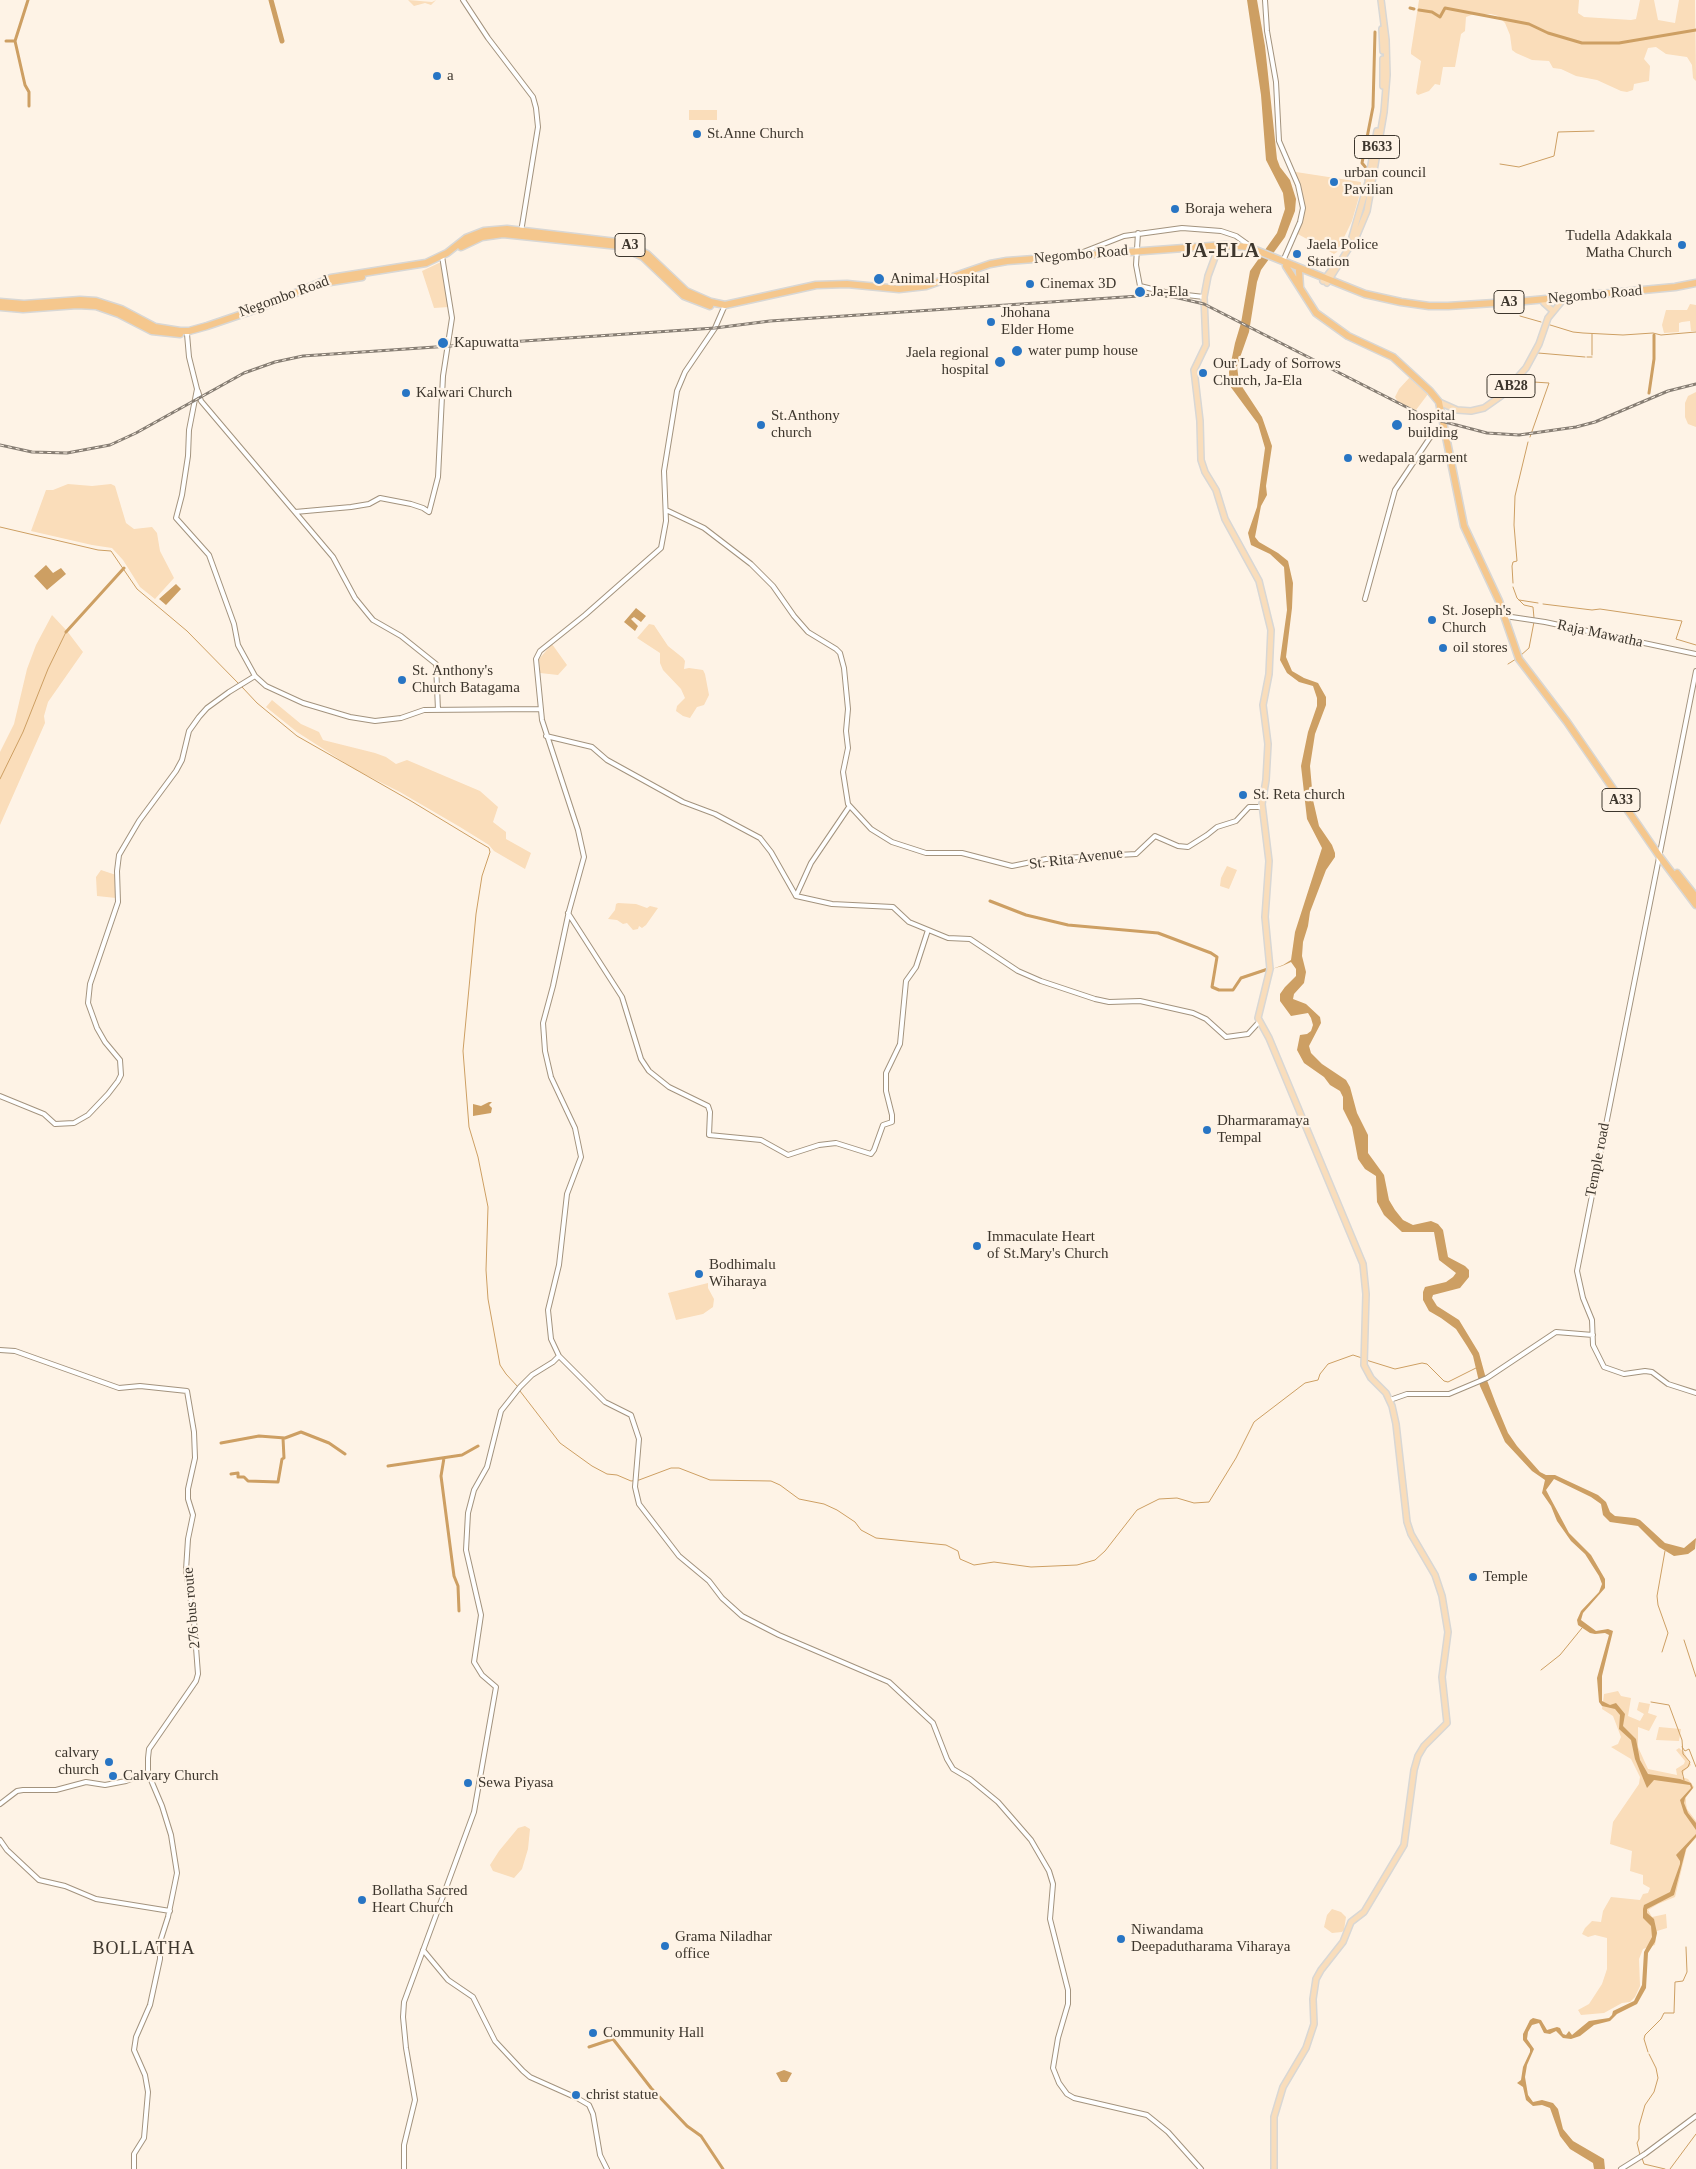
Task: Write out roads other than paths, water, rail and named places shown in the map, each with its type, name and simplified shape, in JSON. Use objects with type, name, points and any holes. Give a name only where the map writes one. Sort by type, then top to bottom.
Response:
[{"type":"highway","name":"Negombo Road","points":[[0,307],[23,309],[76,305],[96,306],[119,314],[152,331],[169,334],[201,332],[256,314],[325,284],[340,280],[408,271],[427,266],[464,244],[482,237],[521,232],[625,248],[643,257],[684,296],[703,304],[726,306],[742,306],[804,290],[825,287],[895,292],[915,291],[934,288],[1002,265],[1137,252],[1218,249],[1258,253]]},
{"type":"highway","name":"Negombo Road","points":[[726,306],[816,285],[847,284],[891,288],[919,288],[995,263],[1230,245],[1258,253],[1326,281],[1390,304],[1430,309],[1556,304]]},
{"type":"highway","name":"Negombo Road","points":[[0,302],[24,304],[80,300],[96,301],[121,310],[148,324],[184,331],[207,326],[260,308],[331,278],[426,263],[442,258]]},
{"type":"highway","points":[[1282,263],[1300,285],[1312,307],[1320,316],[1348,336],[1393,357],[1446,407]]},
{"type":"highway","name":"Negombo Road","points":[[1297,269],[1308,276],[1383,299],[1429,306],[1556,304],[1696,285]]},
{"type":"highway","points":[[1297,269],[1300,285]]},
{"type":"highway","points":[[1300,285],[1302,278],[1308,276]]},
{"type":"highway","name":"A33","points":[[1446,407],[1443,418],[1464,526],[1494,590],[1518,659],[1546,694],[1696,905]]},
{"type":"highway","name":"A33","points":[[1660,855],[1696,897]]},
{"type":"main road","name":"B633","points":[[1326,281],[1352,238],[1368,182],[1384,86],[1380,0]]},
{"type":"main road","points":[[1218,249],[1208,276],[1204,297],[1206,345],[1195,365],[1193,374],[1200,421],[1201,460],[1205,472],[1216,490],[1224,519],[1259,581],[1271,626],[1269,674],[1262,705],[1268,744],[1262,807],[1269,861],[1265,917],[1270,968],[1258,1016],[1259,1022],[1269,1038],[1363,1264],[1366,1294],[1364,1363],[1367,1372],[1383,1388],[1390,1400],[1396,1424],[1407,1522],[1411,1534],[1436,1575],[1448,1635],[1442,1677],[1447,1722],[1424,1746],[1418,1756],[1414,1770],[1404,1845],[1364,1912],[1351,1922],[1343,1942],[1316,1979],[1313,1999],[1314,2024],[1306,2048],[1283,2087],[1276,2106],[1273,2121],[1274,2169]]},
{"type":"main road","name":"AB28","points":[[1446,407],[1478,410],[1489,406],[1501,396],[1526,368],[1539,344],[1556,304]]},
{"type":"street","points":[[464,0],[488,38],[533,97],[536,108],[538,127],[521,232]]},
{"type":"street","points":[[1265,0],[1278,101],[1277,122],[1279,141],[1298,185],[1303,208],[1300,222],[1282,263]]},
{"type":"street","points":[[1073,256],[1113,240],[1138,234],[1182,228],[1216,230],[1236,236],[1258,253]]},
{"type":"street","points":[[1138,234],[1136,265],[1140,286],[1169,293],[1204,297]]},
{"type":"street","points":[[295,512],[351,508],[369,504],[380,498],[411,504],[424,508],[429,512],[438,477],[443,376],[452,318],[442,258]]},
{"type":"street","points":[[726,306],[714,329],[694,357],[680,382],[664,471],[665,536],[661,548],[537,656],[535,663],[539,684],[540,710],[546,736],[578,830],[584,858],[568,913],[543,1024],[544,1051],[551,1077],[575,1128],[581,1157],[567,1194],[558,1265],[548,1310],[551,1339],[559,1356],[605,1402],[631,1415],[639,1439],[635,1488],[638,1504],[679,1556],[709,1581],[722,1598],[742,1616],[779,1635],[889,1682],[933,1723],[947,1759],[953,1769],[970,1779],[998,1802],[1031,1840],[1049,1871],[1053,1884],[1050,1919],[1068,1995],[1053,2068],[1059,2083],[1069,2096],[1147,2115],[1168,2132],[1201,2169]]},
{"type":"street","points":[[187,334],[190,357],[201,401],[333,557],[355,598],[373,620],[401,636],[436,664],[438,710]]},
{"type":"street","points":[[197,389],[189,430],[188,456],[176,518],[209,555],[234,624],[238,645],[255,676],[266,686],[291,698],[350,717],[388,721],[424,710],[540,710]]},
{"type":"street","points":[[1365,599],[1395,490],[1433,433],[1445,429]]},
{"type":"street","points":[[666,510],[704,528],[751,564],[773,586],[808,632],[840,653],[844,668],[848,709],[846,731],[848,748],[843,772],[849,807],[811,863],[796,896]]},
{"type":"street","name":"Raja Mawatha","points":[[1504,616],[1545,622],[1696,654]]},
{"type":"street","name":"Temple road","points":[[1696,671],[1577,1271],[1583,1298],[1592,1320],[1596,1355],[1604,1368],[1624,1374],[1652,1372],[1668,1384],[1696,1393]]},
{"type":"street","points":[[0,1096],[20,1102],[44,1114],[54,1124],[74,1123],[88,1115],[118,1081],[120,1060],[105,1042],[97,1028],[88,1003],[90,984],[118,902],[117,870],[119,855],[139,821],[176,771],[182,760],[189,731],[199,717],[207,708],[255,676]]},
{"type":"street","points":[[546,736],[592,747],[607,760],[683,802],[716,814],[760,838],[771,852],[796,896],[832,904],[889,906],[898,910],[910,922],[928,930],[948,938],[970,939],[1033,978],[1095,999],[1109,1002],[1140,1001],[1193,1013],[1206,1020],[1226,1037],[1248,1034],[1259,1022]]},
{"type":"street","name":"St. Rita Avenue","points":[[849,807],[871,829],[892,842],[905,847],[926,853],[962,853],[1012,866],[1046,859],[1136,854],[1155,836],[1178,846],[1188,847],[1208,836],[1217,827],[1236,821],[1249,807],[1262,807]]},
{"type":"street","points":[[568,913],[622,997],[641,1059],[649,1071],[669,1087],[682,1091],[708,1106],[710,1112],[709,1135],[753,1138],[790,1154],[819,1145],[836,1143],[871,1154],[882,1125],[893,1121],[886,1091],[886,1073],[900,1044],[906,982],[916,967],[928,930]]},
{"type":"street","points":[[1390,1400],[1406,1394],[1449,1394],[1487,1378],[1556,1332],[1593,1335]]},
{"type":"street","name":"276 bus route","points":[[0,1350],[15,1351],[119,1388],[140,1386],[187,1391],[194,1432],[195,1458],[188,1489],[188,1499],[194,1515],[188,1539],[186,1570],[194,1621],[198,1674],[196,1682],[149,1749],[148,1773],[162,1806],[171,1835],[177,1873],[170,1911],[160,1942],[160,1959],[150,2005],[136,2037],[134,2050],[145,2075],[148,2092],[144,2138],[134,2154],[134,2169]]},
{"type":"street","points":[[404,2169],[404,2145],[415,2100],[406,2048],[404,2008],[422,1950],[474,1812],[496,1687],[482,1675],[474,1662],[480,1615],[466,1550],[468,1513],[474,1490],[487,1467],[501,1411],[532,1375],[559,1356]]},
{"type":"street","points":[[0,1804],[17,1791],[56,1790],[86,1782],[105,1785],[131,1780],[148,1773]]},
{"type":"street","points":[[0,1840],[7,1850],[39,1880],[65,1886],[96,1899],[170,1911]]},
{"type":"street","points":[[422,1950],[448,1980],[473,1997],[495,2042],[523,2071],[530,2077],[589,2105],[593,2114],[600,2155],[607,2169]]},
{"type":"street","points":[[1621,2169],[1645,2154],[1696,2116]]},
{"type":"waterway","points":[[15,41],[28,0]]},
{"type":"waterway","points":[[271,0],[282,41]]},
{"type":"waterway","points":[[1410,8],[1414,9]]},
{"type":"waterway","points":[[1419,10],[1432,12],[1440,17],[1445,8],[1529,24],[1548,33],[1582,43],[1619,43],[1696,30]]},
{"type":"waterway","points":[[1367,169],[1362,163],[1373,107],[1375,32]]},
{"type":"waterway","points":[[6,41],[15,41],[25,85],[29,92],[29,106]]},
{"type":"waterway","points":[[1500,164],[1519,167],[1554,156],[1558,132],[1594,131]]},
{"type":"waterway","points":[[1520,316],[1541,322]]},
{"type":"waterway","points":[[1547,324],[1583,333],[1623,335],[1653,333],[1661,335],[1696,332]]},
{"type":"waterway","points":[[1592,334],[1592,355]]},
{"type":"waterway","points":[[1649,393],[1654,359],[1654,335]]},
{"type":"waterway","points":[[1528,369],[1538,352]]},
{"type":"waterway","points":[[1538,353],[1585,357]]},
{"type":"waterway","points":[[1587,357],[1592,357]]},
{"type":"waterway","points":[[1526,372],[1518,381],[1549,383],[1530,437]]},
{"type":"waterway","points":[[1513,583],[1512,566],[1513,562],[1517,561],[1514,525],[1515,496],[1528,442]]},
{"type":"waterway","points":[[0,527],[98,550],[111,551],[137,589],[187,631],[239,684]]},
{"type":"waterway","points":[[66,632],[124,568]]},
{"type":"waterway","points":[[1513,587],[1517,598],[1524,605],[1533,607],[1534,618]]},
{"type":"waterway","points":[[1519,600],[1538,603]]},
{"type":"waterway","points":[[1543,604],[1592,610],[1600,609],[1682,621],[1676,639],[1696,645]]},
{"type":"waterway","points":[[1520,656],[1529,648],[1534,622]]},
{"type":"waterway","points":[[0,779],[23,732],[48,669],[66,632]]},
{"type":"waterway","points":[[1508,664],[1516,659]]},
{"type":"waterway","points":[[242,687],[257,703],[297,736],[489,848],[490,852],[482,876],[476,914],[463,1051],[469,1127],[478,1157],[488,1207],[486,1270],[488,1299],[500,1365],[518,1387]]},
{"type":"waterway","points":[[990,901],[1026,915],[1068,925],[1158,933],[1211,953],[1217,957],[1212,987],[1219,990],[1233,990],[1241,978],[1271,968]]},
{"type":"waterway","points":[[520,1391],[560,1443],[592,1466],[607,1474],[617,1475],[631,1481],[639,1480],[671,1468],[679,1468],[710,1480],[771,1481],[780,1485],[799,1499],[824,1504],[837,1510],[855,1522],[861,1530],[876,1538],[946,1545],[958,1551],[960,1559],[974,1565],[994,1562],[1031,1567],[1077,1565],[1095,1560],[1105,1551],[1137,1510],[1159,1499],[1177,1498],[1194,1503],[1209,1502],[1236,1458],[1254,1422],[1305,1383],[1318,1380],[1328,1364],[1353,1355],[1362,1358]]},
{"type":"waterway","points":[[1366,1360],[1395,1369],[1422,1363],[1427,1364],[1444,1381],[1448,1382],[1476,1368]]},
{"type":"waterway","points":[[221,1443],[259,1436],[285,1438],[301,1432],[329,1443],[345,1454]]},
{"type":"waterway","points":[[231,1474],[238,1473],[238,1477],[244,1477],[248,1481],[278,1482],[282,1459],[284,1458],[283,1438]]},
{"type":"waterway","points":[[388,1466],[462,1455],[478,1446]]},
{"type":"waterway","points":[[444,1458],[441,1476],[454,1576],[458,1586],[459,1611]]},
{"type":"waterway","points":[[1662,1652],[1668,1633],[1658,1605],[1657,1596],[1665,1551]]},
{"type":"waterway","points":[[1541,1670],[1560,1655],[1582,1628]]},
{"type":"waterway","points":[[1684,1640],[1696,1677]]},
{"type":"waterway","points":[[1651,1702],[1669,1705],[1682,1740],[1683,1754],[1690,1762],[1688,1767],[1682,1771],[1684,1780]]},
{"type":"waterway","points":[[1682,1747],[1685,1751],[1689,1749],[1696,1767]]},
{"type":"waterway","points":[[1648,2052],[1644,2039],[1645,2035],[1661,2019],[1664,2013],[1674,2013],[1675,1982],[1683,1981],[1687,1972],[1686,1947]]},
{"type":"waterway","points":[[589,2047],[613,2039],[651,2088],[687,2126],[701,2136],[723,2169]]},
{"type":"waterway","points":[[1640,2155],[1637,2143],[1639,2139],[1639,2126],[1645,2105],[1654,2092],[1658,2078],[1656,2068],[1649,2054]]},
{"type":"waterway","points":[[1670,2169],[1696,2134]]},
{"type":"waterway","points":[[1642,2158],[1644,2164],[1665,2169]]},
{"type":"railway","points":[[0,445],[32,452],[67,453],[110,445],[136,433],[244,373],[275,362],[303,356],[715,328],[770,321],[1154,295],[1174,297],[1204,304],[1426,417],[1487,433],[1519,435],[1576,427],[1595,422],[1668,391],[1696,384]]},
{"type":"place","name":"a","points":[[437,76]]},
{"type":"place","name":"St.Anne Church","points":[[697,134]]},
{"type":"place","name":"urban council Pavilian","points":[[1334,182]]},
{"type":"place","name":"Boraja wehera","points":[[1175,209]]},
{"type":"place","name":"Tudella Adakkala Matha Church","points":[[1682,245]]},
{"type":"place","name":"Jaela Police Station","points":[[1297,254]]},
{"type":"place","name":"Animal Hospital","points":[[879,279]]},
{"type":"place","name":"Cinemax 3D","points":[[1030,284]]},
{"type":"place","name":"Ja-Ela","points":[[1140,292]]},
{"type":"place","name":"Jhohana Elder Home","points":[[991,322]]},
{"type":"place","name":"Kapuwatta","points":[[443,343]]},
{"type":"place","name":"water pump house","points":[[1017,351]]},
{"type":"place","name":"Jaela regional hospital","points":[[1000,362]]},
{"type":"place","name":"Our Lady of Sorrows Church, Ja-Ela","points":[[1203,373]]},
{"type":"place","name":"Kalwari Church","points":[[406,393]]},
{"type":"place","name":"St.Anthony church","points":[[761,425]]},
{"type":"place","name":"hospital building","points":[[1397,425]]},
{"type":"place","name":"wedapala garment","points":[[1348,458]]},
{"type":"place","name":"St. Joseph's Church","points":[[1432,620]]},
{"type":"place","name":"oil stores","points":[[1443,648]]},
{"type":"place","name":"St. Anthony's Church Batagama","points":[[402,680]]},
{"type":"place","name":"St. Reta church","points":[[1243,795]]},
{"type":"place","name":"Dharmaramaya Tempal","points":[[1207,1130]]},
{"type":"place","name":"Immaculate Heart of St.Mary's Church","points":[[977,1246]]},
{"type":"place","name":"Bodhimalu Wiharaya","points":[[699,1274]]},
{"type":"place","name":"Temple","points":[[1473,1577]]},
{"type":"place","name":"calvary church","points":[[109,1762]]},
{"type":"place","name":"Calvary Church","points":[[113,1776]]},
{"type":"place","name":"Sewa Piyasa","points":[[468,1783]]},
{"type":"place","name":"Bollatha Sacred Heart Church","points":[[362,1900]]},
{"type":"place","name":"Niwandama Deepadutharama Viharaya","points":[[1121,1939]]},
{"type":"place","name":"Grama Niladhar office","points":[[665,1946]]},
{"type":"place","name":"Community Hall","points":[[593,2033]]},
{"type":"place","name":"christ statue","points":[[576,2095]]},
{"type":"district","name":"JA-ELA","points":[[1221,252]]},
{"type":"district","name":"BOLLATHA","points":[[144,1949]]}]
